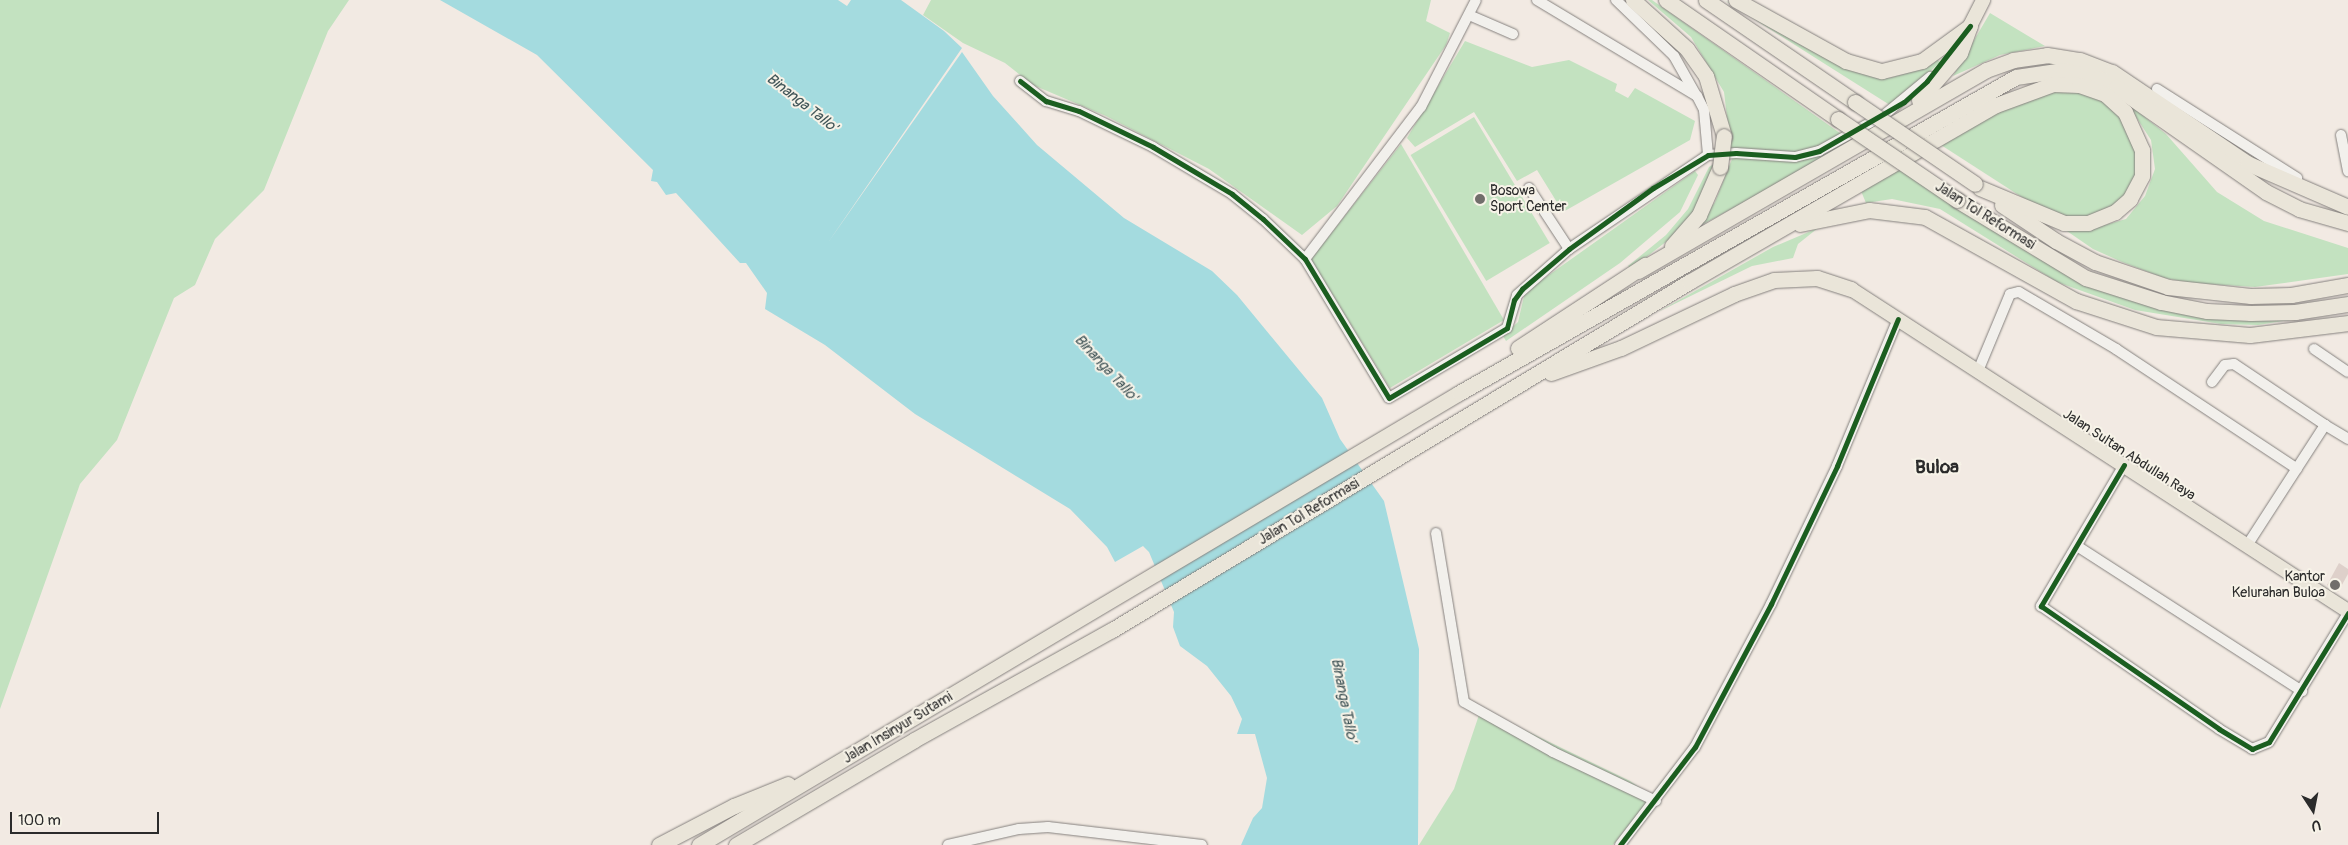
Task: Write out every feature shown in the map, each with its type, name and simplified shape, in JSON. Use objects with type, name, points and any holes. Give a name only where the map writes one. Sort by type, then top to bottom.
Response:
[{"type":"highway","points":[[1633,0],[1687,49],[1706,76],[1724,136],[1720,167],[1699,215],[1675,244],[1638,271]]},
{"type":"highway","name":"Jalan Tol Reformasi","points":[[1666,0],[1957,200],[2086,278],[2161,302],[2207,311],[2295,312],[2348,304]]},
{"type":"highway","name":"Jalan Tol Reformasi","points":[[1706,0],[2056,241],[2095,262],[2168,287],[2251,296],[2291,295],[2348,285]]},
{"type":"highway","points":[[1736,0],[1846,61],[1882,71],[1922,61],[1970,26]]},
{"type":"highway","points":[[1878,130],[1922,98],[1946,74],[1960,53],[1970,26]]},
{"type":"highway","points":[[1459,393],[1497,363],[1638,271],[1878,130],[1986,70],[2013,60],[2047,55],[2080,60],[2112,72],[2247,163],[2348,208]]},
{"type":"highway","points":[[1459,393],[2004,83],[2028,74],[2073,71],[2110,84],[2266,192],[2299,209],[2348,223]]},
{"type":"highway","points":[[1506,394],[1779,230],[1996,105],[2053,84],[2079,85],[2104,94],[2125,112],[2142,150],[2142,176],[2130,199],[2115,212],[2088,223],[2064,223],[1977,186]]},
{"type":"highway","points":[[1779,230],[1838,214],[1903,212],[1943,226],[2076,301],[2156,327],[2250,335],[2348,323]]},
{"type":"highway","points":[[1506,394],[1563,368],[1620,348],[1734,294],[1774,280],[1817,278],[1851,289]]},
{"type":"highway","name":"Jalan Tol Reformasi","points":[[1096,609],[1459,393]]},
{"type":"highway","name":"Jalan Tol Reformasi","points":[[1112,630],[1506,394]]},
{"type":"highway","name":"Jalan Insinyur Sutami","points":[[699,845],[1096,609]]},
{"type":"highway","name":"Jalan Insinyur Sutami","points":[[736,845],[914,740],[1112,630]]},
{"type":"highway","points":[[658,845],[734,806],[834,766]]},
{"type":"main road","points":[[1970,26],[1983,0]]},
{"type":"main road","name":"Jalan Sultan Abdullah Raya","points":[[1851,289],[2248,544],[2348,612]]},
{"type":"street","points":[[1304,259],[1421,107],[1476,0]]},
{"type":"street","points":[[1537,0],[1697,96]]},
{"type":"street","points":[[1616,0],[1674,56],[1704,110],[1708,155]]},
{"type":"street","points":[[1469,15],[1513,34]]},
{"type":"street","points":[[1020,81],[1046,101],[1078,111],[1153,147],[1224,189],[1304,259],[1389,398],[1507,328],[1517,295],[1569,248],[1708,155],[1736,153],[1795,157],[1819,151],[1904,102],[1928,81],[1970,26]]},
{"type":"street","points":[[2156,89],[2292,176],[2348,200]]},
{"type":"street","points":[[2341,135],[2348,171]]},
{"type":"street","points":[[1529,188],[1569,248]]},
{"type":"street","points":[[1978,371],[2010,294],[2019,292],[2116,349],[2297,470]]},
{"type":"street","points":[[1620,845],[1656,801],[1695,747],[1771,604],[1837,466],[1898,319]]},
{"type":"street","points":[[2314,349],[2348,372]]},
{"type":"street","points":[[2212,382],[2224,365],[2234,364],[2348,439]]},
{"type":"street","points":[[2248,544],[2325,425]]},
{"type":"street","points":[[2124,465],[2042,607],[2247,747],[2258,748],[2274,737],[2348,612]]},
{"type":"street","points":[[1436,534],[1464,702],[1553,752],[1656,801]]},
{"type":"street","points":[[2077,546],[2302,690]]},
{"type":"street","points":[[948,845],[1016,829],[1048,827],[1202,845]]},
{"type":"green space","points":[[0,0],[349,0],[328,31],[264,190],[215,239],[195,285],[174,298],[117,440],[80,484],[0,709]]},
{"type":"green space","points":[[931,0],[1431,0],[1426,21],[1450,33],[1446,45],[1337,206],[1302,235],[1209,169],[1106,116],[1033,85],[1005,63],[963,43],[923,15]]},
{"type":"green space","points":[[1648,0],[1652,0],[1854,143],[1696,228],[1715,202],[1732,159],[1724,92],[1691,37]]},
{"type":"green space","points":[[1724,0],[1871,75],[1889,78],[1913,71],[1935,57],[1940,62],[1893,107]]},
{"type":"green space","points":[[1990,13],[2045,46],[2000,55],[1953,76]]},
{"type":"green space","points":[[1465,41],[1532,67],[1569,60],[1617,84],[1615,91],[1628,98],[1635,88],[1695,121],[1690,140],[1563,212],[1537,170],[1517,181],[1474,112],[1415,147],[1407,138]]},
{"type":"green space","points":[[2050,88],[2099,94],[2127,124],[2139,159],[2132,192],[2103,215],[2072,220],[2037,207],[1941,145],[1997,110]]},
{"type":"green space","points":[[2127,103],[2166,134],[2217,192],[2264,221],[2348,248],[2348,274],[2255,287],[2191,283],[2164,278],[2122,262],[2093,249],[2064,229],[2087,230],[2126,219],[2145,196],[2155,169],[2151,140]]},
{"type":"green space","name":"Bosowa Sport Center","points":[[1474,117],[1550,243],[1486,281],[1411,155]]},
{"type":"green space","points":[[1401,144],[1504,320],[1390,388],[1311,259]]},
{"type":"green space","points":[[1717,162],[1715,173],[1685,227],[1631,269],[1628,266],[1666,235],[1688,209],[1709,167]]},
{"type":"green space","points":[[1898,167],[2032,255],[2087,283],[2154,308],[2219,316],[2348,311],[2258,325],[2221,324],[2135,310],[2057,282],[1940,209],[1892,199],[1866,203],[1861,191]]},
{"type":"green space","points":[[1695,171],[1698,175],[1680,212],[1620,263],[1506,341],[1503,336],[1518,322],[1525,292]]},
{"type":"green space","points":[[1818,228],[1798,244],[1793,258],[1752,266],[1658,312],[1773,247]]},
{"type":"green space","points":[[1481,709],[1630,781],[1649,794],[1647,802],[1613,845],[1419,845],[1454,789]]},
{"type":"water","name":"Binanga Tallo'","points":[[440,0],[838,0],[847,6],[851,0],[901,0],[944,31],[962,48],[827,244],[962,52],[993,96],[1037,145],[1124,218],[1212,271],[1237,295],[1322,398],[1340,439],[1384,501],[1419,649],[1418,845],[1241,845],[1253,818],[1262,808],[1267,778],[1255,734],[1237,734],[1242,719],[1231,696],[1207,666],[1180,646],[1173,627],[1174,612],[1149,552],[1143,546],[1115,562],[1107,547],[1070,509],[915,414],[825,345],[765,309],[767,293],[746,263],[740,263],[676,193],[666,195],[657,182],[651,181],[653,170],[537,55]]},
{"type":"building","points":[[2339,563],[2348,569],[2348,574],[2338,592],[2327,585]]},
{"type":"cycle path","points":[[1020,81],[1046,101],[1079,111],[1153,147],[1232,194],[1263,219],[1305,259],[1389,398],[1507,328],[1514,300],[1522,289],[1569,249],[1653,188],[1708,155],[1736,153],[1795,157],[1819,151],[1904,102],[1927,81],[1970,26]]},
{"type":"cycle path","points":[[1620,845],[1695,747],[1771,604],[1837,466],[1898,319]]},
{"type":"cycle path","points":[[2124,465],[2041,606],[2219,729],[2252,749],[2269,742],[2348,613]]},
{"type":"place","name":"Bosowa Sport Center","points":[[1480,199]]},
{"type":"place","name":"Kantor Kelurahan Buloa","points":[[2335,585]]},
{"type":"district","name":"Buloa","points":[[1937,468]]}]
